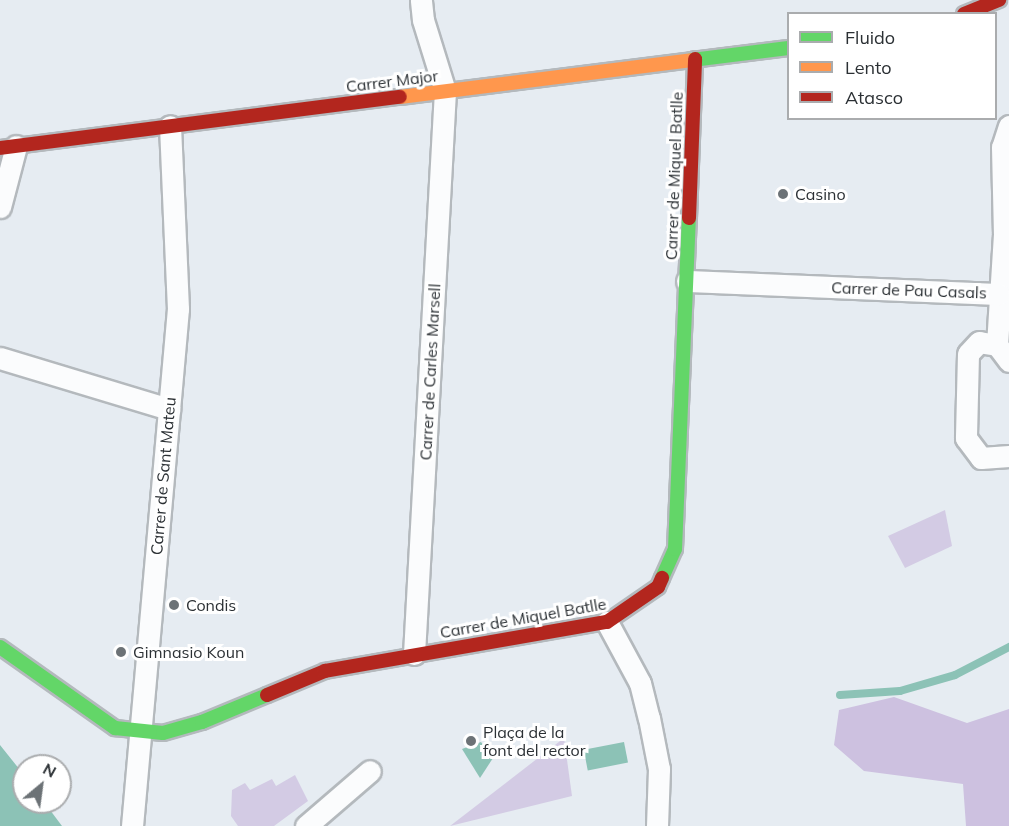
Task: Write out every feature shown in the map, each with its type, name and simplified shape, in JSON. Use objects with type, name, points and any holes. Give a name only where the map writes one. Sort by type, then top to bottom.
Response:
[{"type":"street","points":[[421,0],[423,20],[445,91]]},
{"type":"street","points":[[969,12],[999,0]]},
{"type":"street","name":"Carrer Major","points":[[8,147],[787,48]]},
{"type":"street","name":"Carrer de Miquel Batlle","points":[[0,647],[115,728],[163,733],[202,722],[325,671],[607,622],[658,587],[675,549],[695,59]]},
{"type":"street","name":"Carrer de Carles Marsell","points":[[414,654],[445,91]]},
{"type":"street","name":"Carrer de Sant Mateu","points":[[132,826],[138,732],[178,309],[170,126]]},
{"type":"street","name":"Carrer de Pau Casals","points":[[687,281],[999,294],[1004,234],[1002,147],[1009,126]]},
{"type":"street","points":[[0,207],[8,147]]},
{"type":"street","points":[[999,294],[1003,353],[979,342],[968,354],[966,438],[981,458],[1009,456]]},
{"type":"street","points":[[0,358],[169,409]]},
{"type":"street","points":[[607,622],[640,683],[649,718],[659,769],[657,826]]},
{"type":"street","points":[[306,826],[370,771]]},
{"type":"shaded area","points":[[945,510],[952,546],[905,568],[888,536]]},
{"type":"shaded area","points":[[894,697],[967,723],[1009,709],[1009,826],[966,826],[963,784],[864,771],[834,745],[839,710]]},
{"type":"shaded area","points":[[564,738],[572,796],[450,826]]},
{"type":"shaded area","points":[[481,742],[493,758],[480,778],[462,749]]},
{"type":"shaded area","points":[[624,742],[628,763],[588,770],[584,750]]},
{"type":"shaded area","points":[[0,745],[12,760],[12,814],[53,814],[62,826],[0,826]]},
{"type":"shaded area","points":[[295,775],[308,801],[274,826],[238,826],[231,816],[232,790],[245,783],[250,790],[272,779],[276,786]]},
{"type":"waterway","points":[[840,695],[900,691],[955,675],[1009,647]]},
{"type":"traffic: fast","points":[[692,60],[787,48]]},
{"type":"traffic: fast","points":[[662,578],[675,549],[689,218]]},
{"type":"traffic: fast","points":[[0,647],[115,728],[163,733],[202,722],[267,695]]},
{"type":"traffic: slow","points":[[400,97],[692,60]]},
{"type":"traffic: jam","points":[[969,12],[999,0]]},
{"type":"traffic: jam","points":[[689,218],[695,59]]},
{"type":"traffic: jam","points":[[0,148],[400,97]]},
{"type":"traffic: jam","points":[[267,695],[325,671],[607,622],[658,587],[662,578]]},
{"type":"place","name":"Casino","points":[[783,194]]},
{"type":"place","name":"Condis","points":[[174,605]]},
{"type":"place","name":"Gimnasio Koun","points":[[121,652]]},
{"type":"place","name":"Plaça de la font del rector","points":[[471,741]]}]
